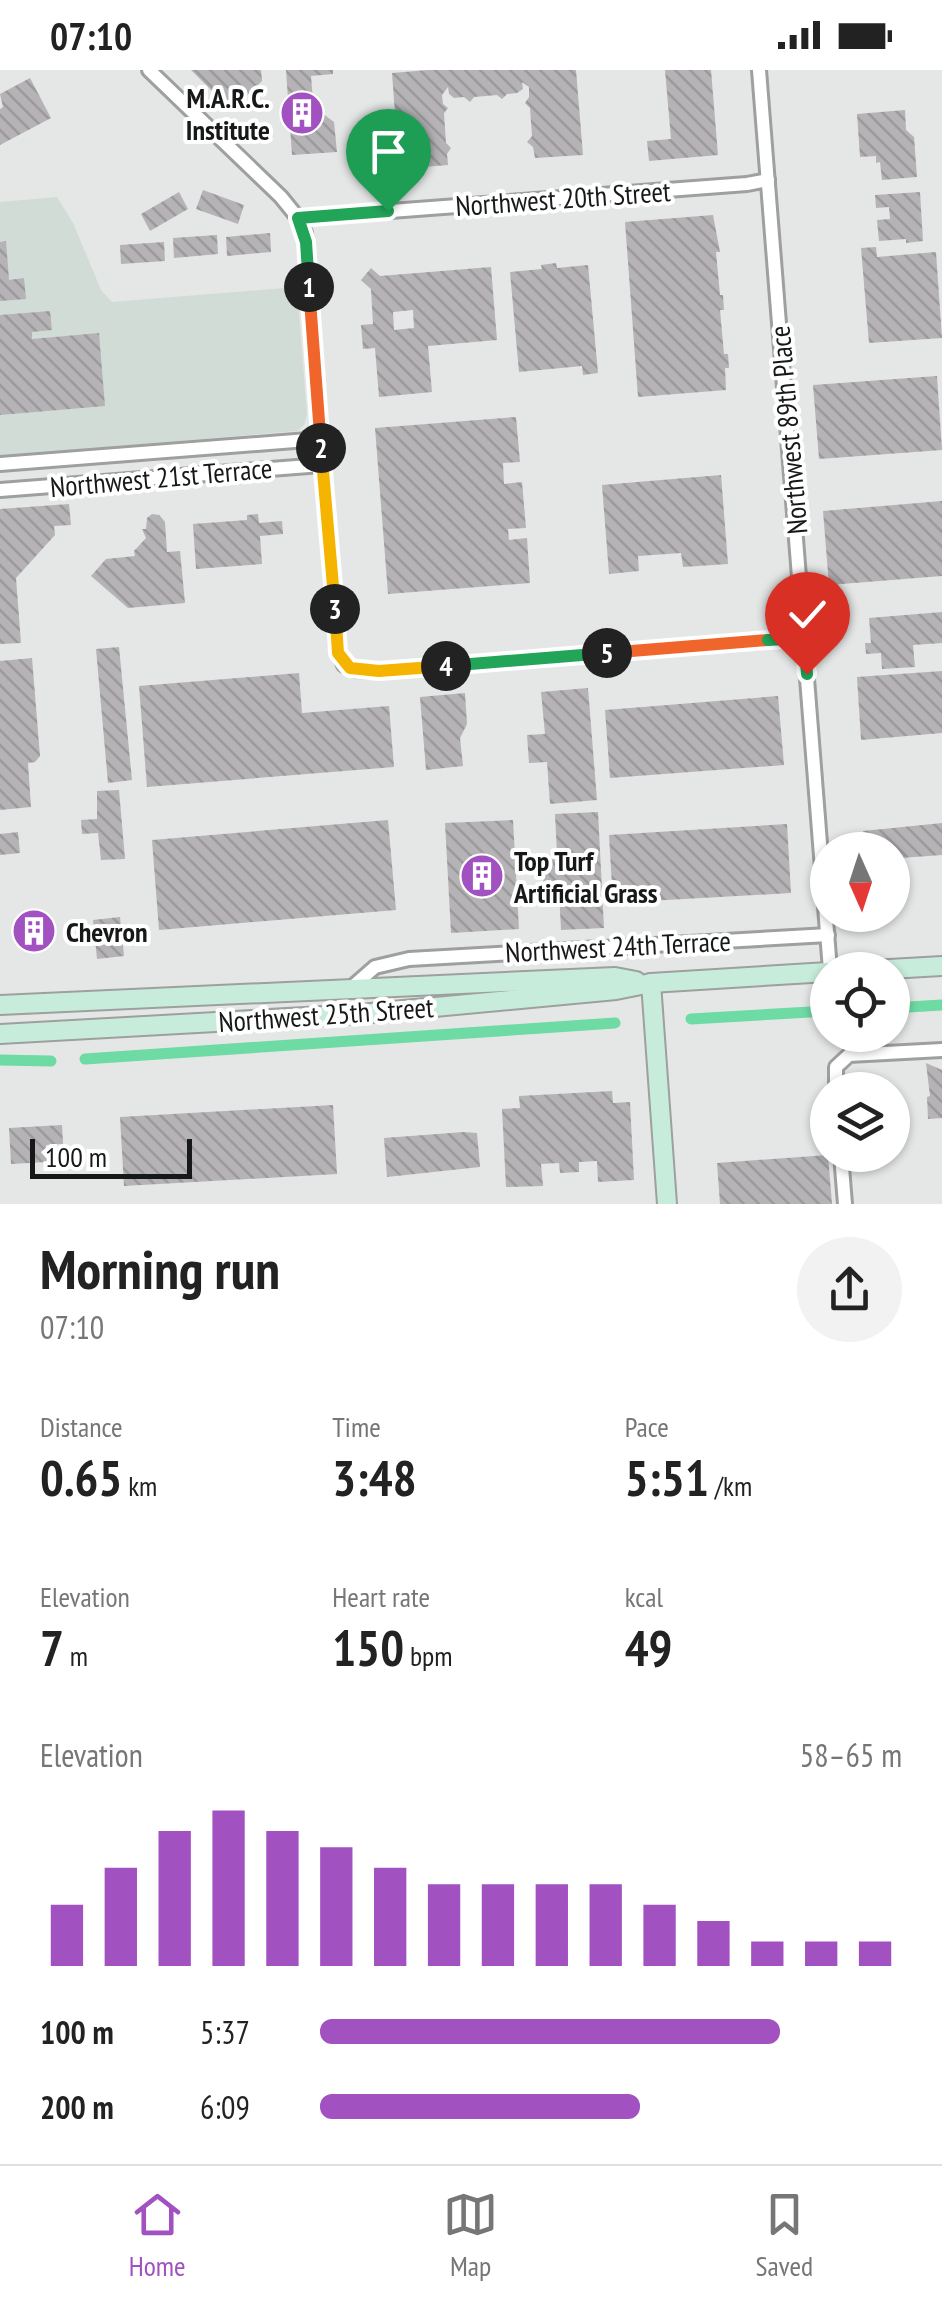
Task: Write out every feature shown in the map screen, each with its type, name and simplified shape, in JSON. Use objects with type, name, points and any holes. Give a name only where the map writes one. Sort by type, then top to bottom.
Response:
[{"type":"main road","points":[[910,968],[942,966]]},
{"type":"main road","name":"Northwest 25th Street","points":[[0,1034],[327,1016],[810,972]]},
{"type":"main road","name":"Northwest 25th Street","points":[[0,1006],[615,978],[651,984]]},
{"type":"main road","points":[[651,984],[667,1204]]},
{"type":"main road","points":[[327,1016],[361,988]]},
{"type":"street","points":[[148,70],[298,218],[306,242],[338,653],[344,664],[356,670],[400,670],[804,638]]},
{"type":"street","name":"Northwest 89th Place","points":[[759,70],[828,952]]},
{"type":"street","name":"Northwest 20th Street","points":[[298,218],[768,180]]},
{"type":"street","name":"Northwest 21st Terrace","points":[[0,464],[320,439]]},
{"type":"street","points":[[63,485],[75,474],[81,457]]},
{"type":"street","name":"Northwest 21st Terrace","points":[[0,490],[322,464]]},
{"type":"street","name":"Northwest 24th Terrace","points":[[361,988],[409,959],[828,934]]},
{"type":"street","points":[[835,1072],[845,1056],[942,1050]]},
{"type":"street","points":[[842,1172],[845,1204]]},
{"type":"shaded area","points":[[57,197],[73,223],[101,290],[112,302],[297,287],[307,415],[304,425],[297,431],[0,456],[0,202]]},
{"type":"building","points":[[191,70],[261,70],[262,81],[232,111]]},
{"type":"building","name":"M.A.R.C. Institute","points":[[286,70],[333,70],[333,74],[311,76],[314,113],[322,113],[334,122],[337,152],[292,155]]},
{"type":"building","points":[[576,70],[583,155],[535,158],[533,147],[527,142],[532,136],[530,108],[525,103],[529,87],[522,82],[523,89],[502,99],[497,95],[474,97],[470,102],[464,97],[454,98],[448,87],[442,95],[448,108],[444,113],[446,143],[451,148],[448,165],[399,169],[392,73]]},
{"type":"building","points":[[665,70],[711,70],[718,155],[649,161],[647,141],[671,139]]},
{"type":"building","points":[[30,78],[51,118],[0,145],[0,94]]},
{"type":"building","points":[[905,110],[906,130],[914,137],[917,177],[882,180],[876,156],[860,157],[857,114]]},
{"type":"building","points":[[203,190],[244,205],[238,224],[196,209]]},
{"type":"building","points":[[179,192],[188,209],[150,231],[141,214]]},
{"type":"building","points":[[920,192],[923,241],[879,241],[877,220],[890,219],[889,207],[876,208],[875,195]]},
{"type":"building","points":[[713,215],[720,252],[716,252],[723,295],[724,310],[720,310],[724,354],[728,354],[726,390],[638,397],[625,222]]},
{"type":"building","points":[[270,233],[271,252],[227,256],[226,237]]},
{"type":"building","points":[[217,235],[218,254],[174,258],[173,238]]},
{"type":"building","points":[[6,241],[9,280],[24,278],[26,299],[0,301],[0,242]]},
{"type":"building","points":[[164,242],[165,261],[121,264],[120,245]]},
{"type":"building","points":[[876,247],[877,257],[936,252],[942,338],[869,343],[861,248]]},
{"type":"building","points":[[556,263],[557,268],[588,265],[598,373],[583,375],[582,366],[519,372],[510,272],[542,269],[541,265]]},
{"type":"building","points":[[491,267],[497,340],[428,346],[432,392],[379,397],[375,348],[363,349],[361,325],[373,324],[371,289],[361,280],[371,268],[380,276]],"holes":[[[413,310],[414,328],[394,330],[393,312]]]},
{"type":"building","points":[[50,311],[52,330],[32,332],[32,339],[99,333],[105,406],[0,415],[0,315]]},
{"type":"building","points":[[937,376],[942,450],[819,459],[813,385]]},
{"type":"building","points":[[516,417],[520,462],[503,463],[504,484],[522,482],[526,528],[508,529],[509,540],[527,538],[530,583],[388,594],[375,428]]},
{"type":"building","points":[[721,475],[728,564],[683,567],[681,553],[638,556],[639,571],[609,574],[602,485]]},
{"type":"building","points":[[942,501],[942,576],[829,585],[823,511]]},
{"type":"building","points":[[69,504],[71,525],[54,526],[55,535],[16,578],[21,643],[0,644],[0,509]]},
{"type":"building","points":[[152,514],[165,522],[167,552],[180,551],[185,603],[128,608],[91,576],[106,559],[135,556],[134,551],[146,538],[142,529],[146,529],[147,518]]},
{"type":"building","points":[[258,514],[259,523],[282,521],[283,534],[260,536],[262,564],[196,569],[193,524],[247,520],[247,515]]},
{"type":"building","points":[[942,612],[942,643],[913,645],[915,667],[882,669],[881,653],[866,654],[865,643],[871,643],[869,618]]},
{"type":"building","points":[[119,647],[132,780],[108,783],[96,649]]},
{"type":"building","points":[[32,658],[40,756],[28,763],[31,807],[0,810],[0,661]]},
{"type":"building","points":[[942,671],[942,733],[861,740],[857,677]]},
{"type":"building","points":[[299,673],[302,713],[389,706],[394,767],[147,787],[139,686]]},
{"type":"building","points":[[588,688],[597,800],[550,804],[547,762],[529,763],[527,735],[545,734],[541,692]]},
{"type":"building","points":[[465,693],[467,724],[460,738],[463,766],[426,770],[420,697]]},
{"type":"building","points":[[778,696],[784,765],[610,778],[605,710]]},
{"type":"building","points":[[119,790],[125,859],[101,860],[98,833],[82,834],[81,820],[97,819],[97,791]]},
{"type":"building","points":[[598,812],[604,928],[561,930],[559,891],[544,892],[542,855],[557,854],[555,814]]},
{"type":"building","points":[[388,820],[396,910],[159,930],[152,840]]},
{"type":"building","name":"Top Turf Artificial Grass","points":[[513,820],[519,929],[451,933],[445,823]]},
{"type":"building","points":[[942,823],[942,855],[910,857],[910,832],[863,831]]},
{"type":"building","points":[[787,824],[791,893],[613,903],[609,835]]},
{"type":"building","points":[[18,832],[20,853],[0,855],[0,834]]},
{"type":"building","points":[[120,917],[124,956],[97,959],[93,920]]},
{"type":"building","name":"Chevron","points":[[30,920],[45,932],[37,941],[23,930]]},
{"type":"building","points":[[926,1063],[942,1070],[942,1118],[928,1119]]},
{"type":"building","points":[[612,1091],[613,1103],[630,1102],[634,1180],[598,1182],[597,1161],[579,1162],[579,1172],[560,1173],[559,1163],[541,1164],[543,1186],[506,1187],[502,1109],[520,1108],[519,1096]]},
{"type":"building","points":[[333,1105],[337,1174],[124,1186],[120,1117]]},
{"type":"building","points":[[62,1125],[63,1144],[46,1145],[47,1162],[11,1164],[9,1128]]},
{"type":"building","points":[[477,1133],[480,1167],[387,1177],[384,1138]]},
{"type":"building","points":[[810,1156],[810,1172],[829,1172],[832,1204],[720,1204],[717,1163]]},
{"type":"waterway","points":[[910,1007],[942,1005]]},
{"type":"waterway","points":[[691,1019],[810,1012]]},
{"type":"waterway","points":[[85,1059],[615,1023]]},
{"type":"waterway","points":[[0,1060],[51,1061]]},
{"type":"place","name":"M.A.R.C. Institute","points":[[302,113]]},
{"type":"place","name":"Top Turf Artificial Grass","points":[[482,876]]},
{"type":"place","name":"Chevron","points":[[34,931]]},
{"type":"route","points":[[388,211],[298,218],[306,242],[340,660],[356,670],[379,671],[804,638],[807,674]]}]
